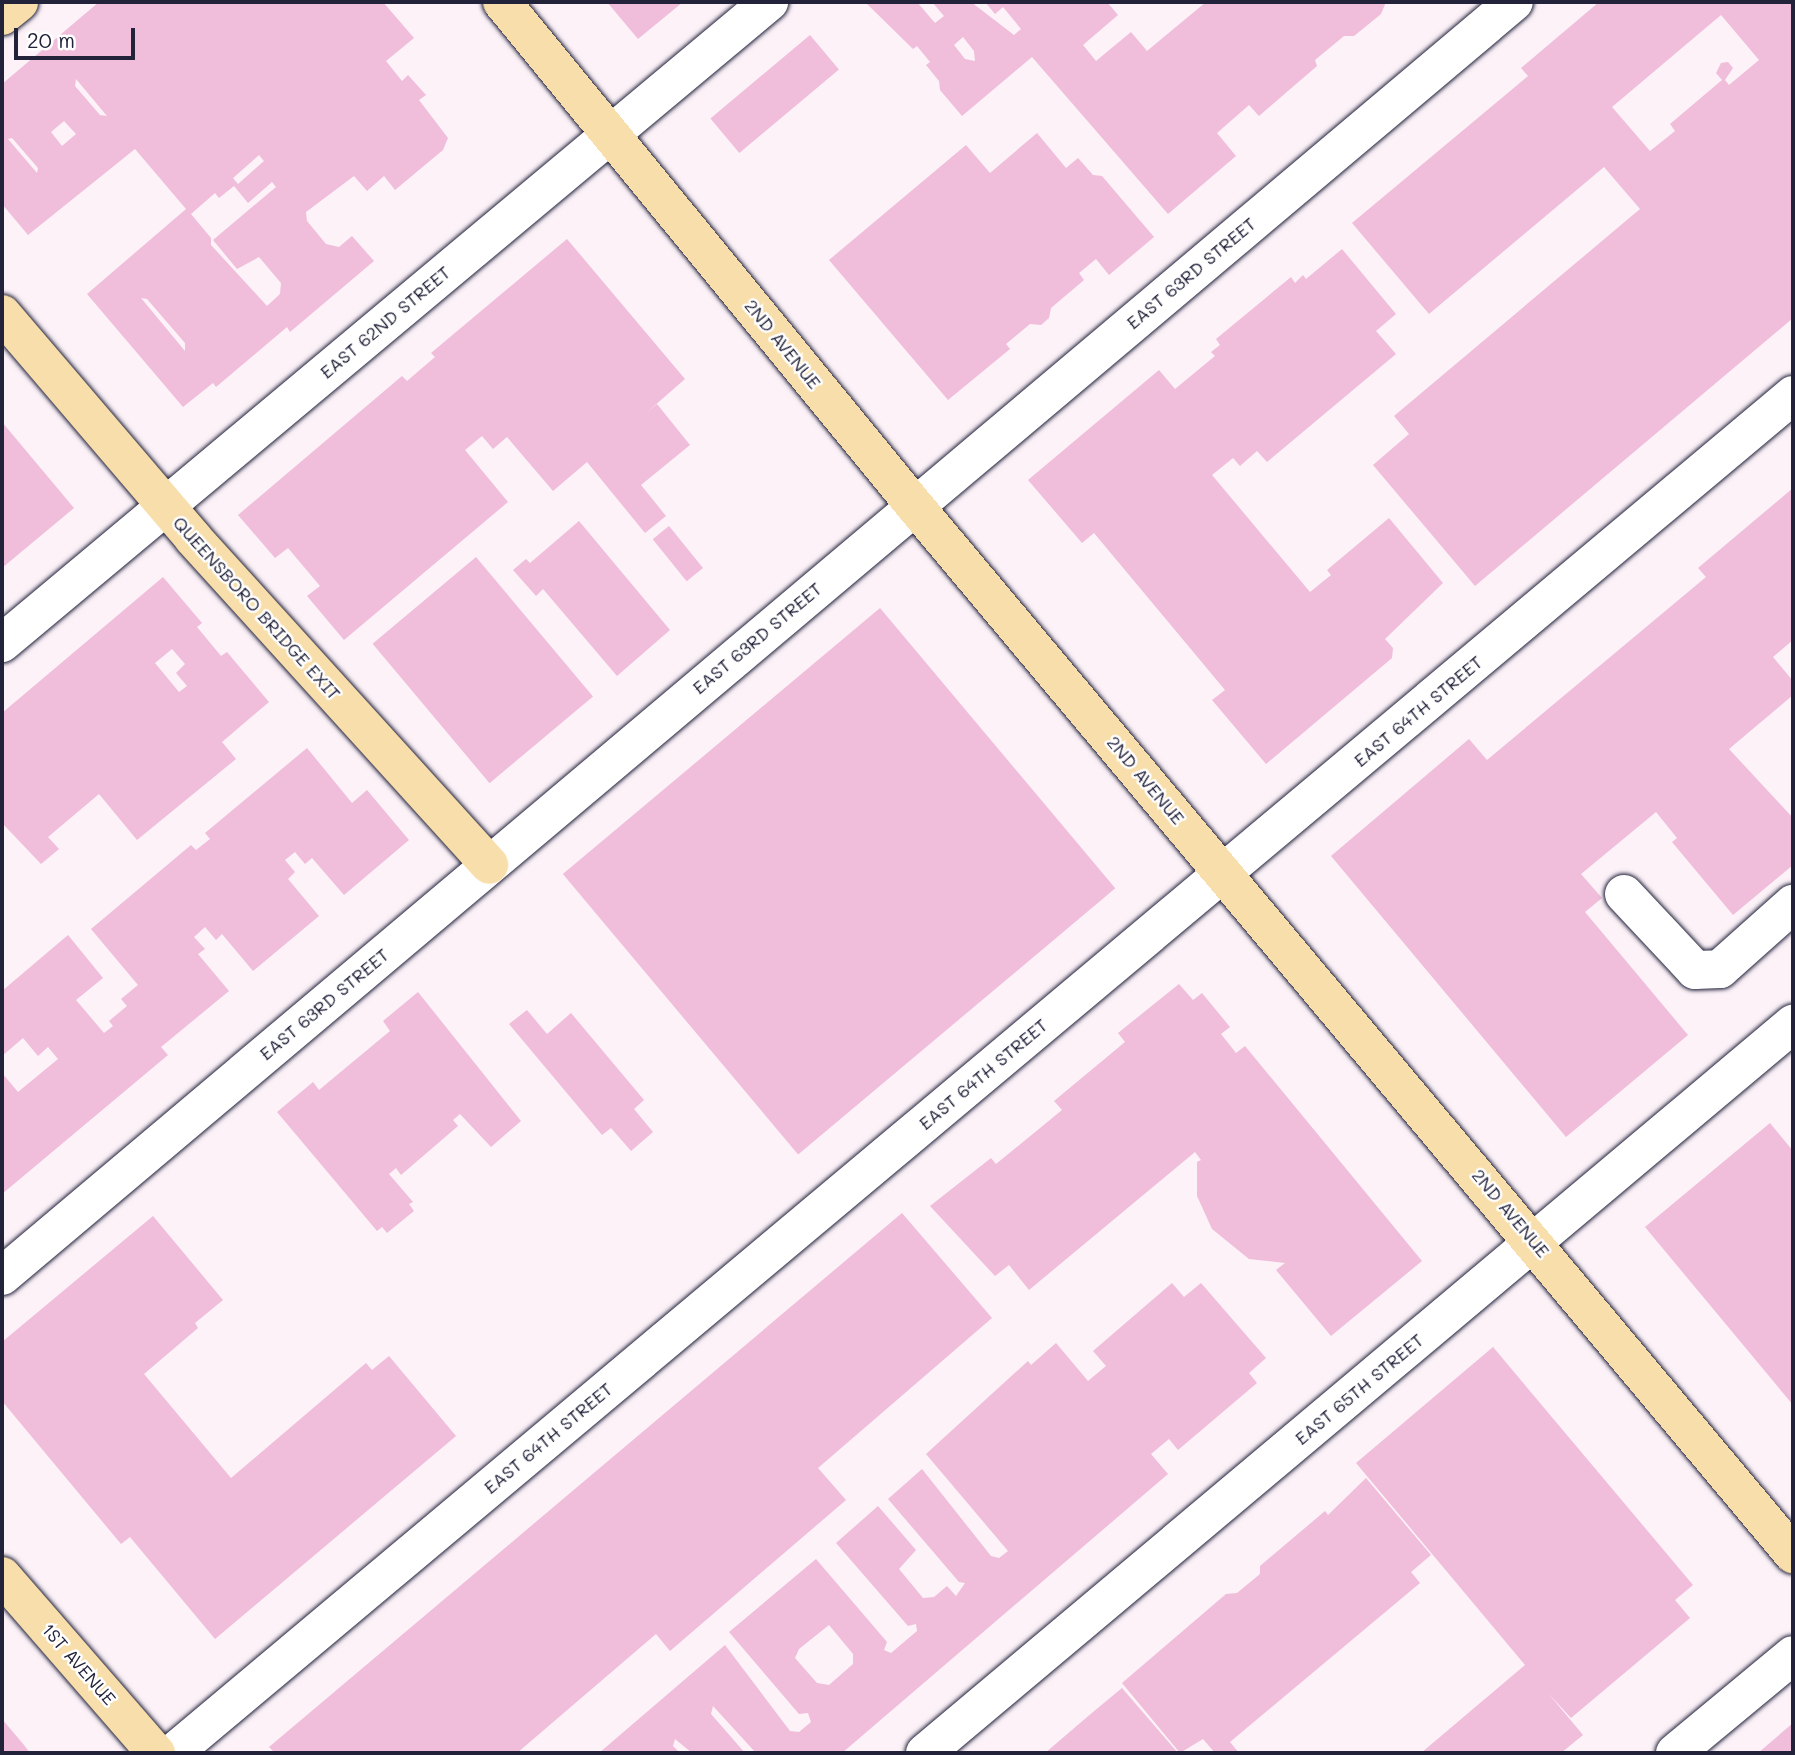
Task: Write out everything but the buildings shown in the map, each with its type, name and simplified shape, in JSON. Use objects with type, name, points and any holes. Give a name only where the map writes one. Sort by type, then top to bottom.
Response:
[{"type":"main road","points":[[2,16],[19,2]]},
{"type":"main road","name":"2ND AVENUE","points":[[502,2],[613,133],[914,505],[1535,1241],[1793,1554]]},
{"type":"main road","name":"QUEENSBORO BRIDGE EXIT","points":[[2,314],[165,505],[489,864]]},
{"type":"main road","name":"1ST AVENUE","points":[[2,1576],[156,1753]]},
{"type":"street","name":"EAST 62ND STREET","points":[[2,643],[769,2]]},
{"type":"street","name":"EAST 63RD STREET","points":[[2,1276],[1514,2]]},
{"type":"street","name":"EAST 64TH STREET","points":[[173,1753],[1793,396]]},
{"type":"street","points":[[1624,894],[1695,970],[1720,969],[1793,904]]},
{"type":"street","name":"EAST 65TH STREET","points":[[925,1753],[1793,1024]]},
{"type":"street","points":[[1675,1753],[1793,1655]]}]
